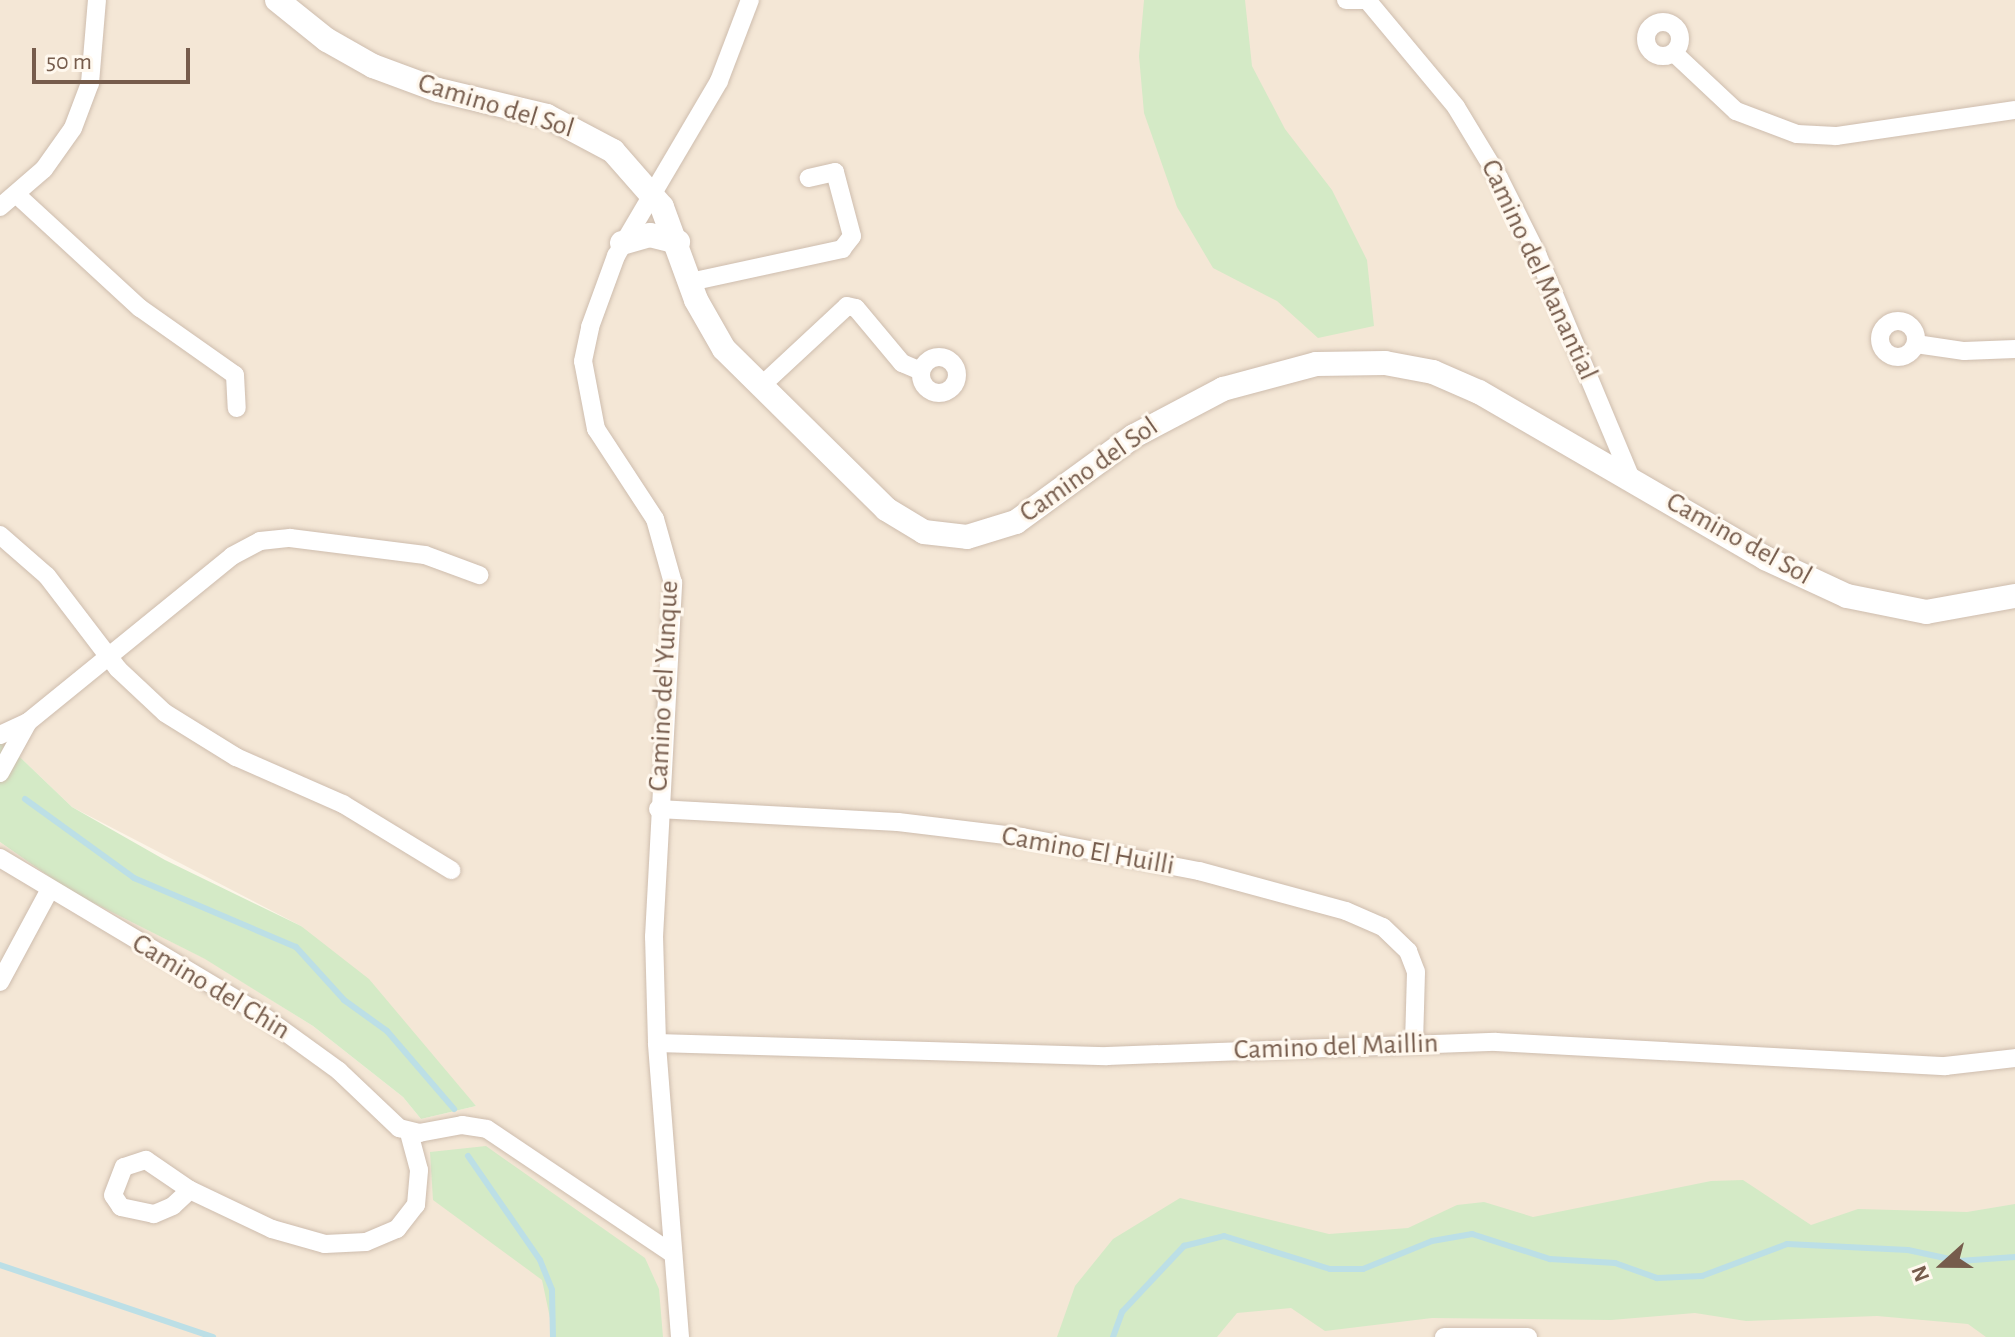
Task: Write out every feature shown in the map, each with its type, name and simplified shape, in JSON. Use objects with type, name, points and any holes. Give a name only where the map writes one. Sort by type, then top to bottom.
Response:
[{"type":"street","points":[[0,207],[17,195],[60,149],[83,106],[94,59],[97,0]]},
{"type":"street","name":"Camino del Sol","points":[[277,0],[327,40],[373,66],[438,90],[547,116],[582,131],[627,162],[651,189],[678,242],[690,282],[713,334],[761,386],[898,518],[924,532],[953,538],[984,535],[1016,522],[1123,443],[1198,399],[1283,371],[1339,362],[1433,372],[1479,392],[1765,558],[1866,602],[1947,611],[2015,596]]},
{"type":"street","name":"Camino del Yunque","points":[[680,1337],[657,1043],[658,809],[674,605],[670,561],[655,519],[596,429],[584,378],[590,327],[622,243],[651,189],[719,81],[750,0]]},
{"type":"street","name":"Camino del Manantial","points":[[1346,0],[1365,0],[1447,96],[1499,178],[1538,256],[1631,478]]},
{"type":"street","points":[[1674,53],[1736,111],[1797,134],[1836,136],[2015,110]]},
{"type":"street","points":[[690,282],[842,249],[852,236],[835,172],[809,178]]},
{"type":"street","points":[[17,195],[140,308],[235,375],[237,408]]},
{"type":"street","points":[[622,243],[650,235],[678,242]]},
{"type":"street","points":[[761,386],[847,306],[856,308],[902,363],[921,371]]},
{"type":"street","points":[[1916,344],[1964,351],[2015,349]]},
{"type":"street","points":[[0,535],[47,576],[144,696],[189,730],[343,804],[451,870]]},
{"type":"street","points":[[0,735],[28,722],[232,556],[260,541],[290,538],[425,555],[479,575]]},
{"type":"street","points":[[0,773],[28,722]]},
{"type":"street","name":"Camino El Huilli","points":[[658,809],[898,822],[1022,837],[1199,871],[1346,911],[1383,927],[1408,951],[1416,972],[1414,1043]]},
{"type":"street","name":"Camino del Chin","points":[[0,858],[49,891],[259,1013],[314,1051],[390,1122],[409,1132]]},
{"type":"street","points":[[0,982],[49,891]]},
{"type":"street","name":"Camino del Maillin","points":[[657,1043],[1107,1056],[1414,1043],[1575,1043],[1945,1066],[2015,1058]]},
{"type":"street","points":[[190,1190],[291,1236],[325,1244],[366,1242],[397,1229],[416,1205],[419,1170],[409,1132],[462,1125],[487,1129],[673,1254]]},
{"type":"street","points":[[1444,1337],[1528,1337]]},
{"type":"shaded area","points":[[0,0],[2015,0],[2015,1337],[0,1337],[0,842],[70,891],[206,959],[313,1026],[403,1097],[421,1119],[476,1106],[301,926],[72,807],[0,738]]},
{"type":"green space","points":[[1144,0],[1245,0],[1252,66],[1285,129],[1332,190],[1367,260],[1374,326],[1318,338],[1277,301],[1213,268],[1177,207],[1144,113],[1139,56]]},
{"type":"green space","points":[[0,738],[72,807],[165,860],[301,926],[369,979],[476,1106],[421,1119],[403,1097],[313,1026],[205,959],[70,891],[0,842]]},
{"type":"green space","points":[[486,1146],[645,1258],[659,1289],[663,1337],[554,1337],[542,1280],[433,1200],[430,1152]]},
{"type":"green space","points":[[1743,1180],[1811,1225],[1858,1209],[1967,1212],[2015,1204],[2015,1337],[1986,1337],[1968,1324],[1877,1316],[1746,1321],[1695,1313],[1611,1320],[1432,1318],[1325,1331],[1291,1308],[1237,1313],[1217,1337],[1057,1337],[1075,1286],[1113,1239],[1180,1198],[1329,1234],[1408,1228],[1457,1205],[1484,1202],[1533,1217],[1711,1181]]},
{"type":"waterway","points":[[25,799],[134,878],[296,947],[344,1000],[387,1031],[454,1109]]},
{"type":"waterway","points":[[468,1156],[540,1260],[552,1290],[553,1337]]},
{"type":"waterway","points":[[1113,1337],[1122,1312],[1184,1246],[1224,1236],[1330,1269],[1363,1269],[1432,1241],[1472,1234],[1550,1259],[1615,1263],[1657,1278],[1702,1276],[1787,1244],[1908,1250],[1959,1261],[2015,1257]]},
{"type":"waterway","points":[[0,1265],[213,1337]]}]
